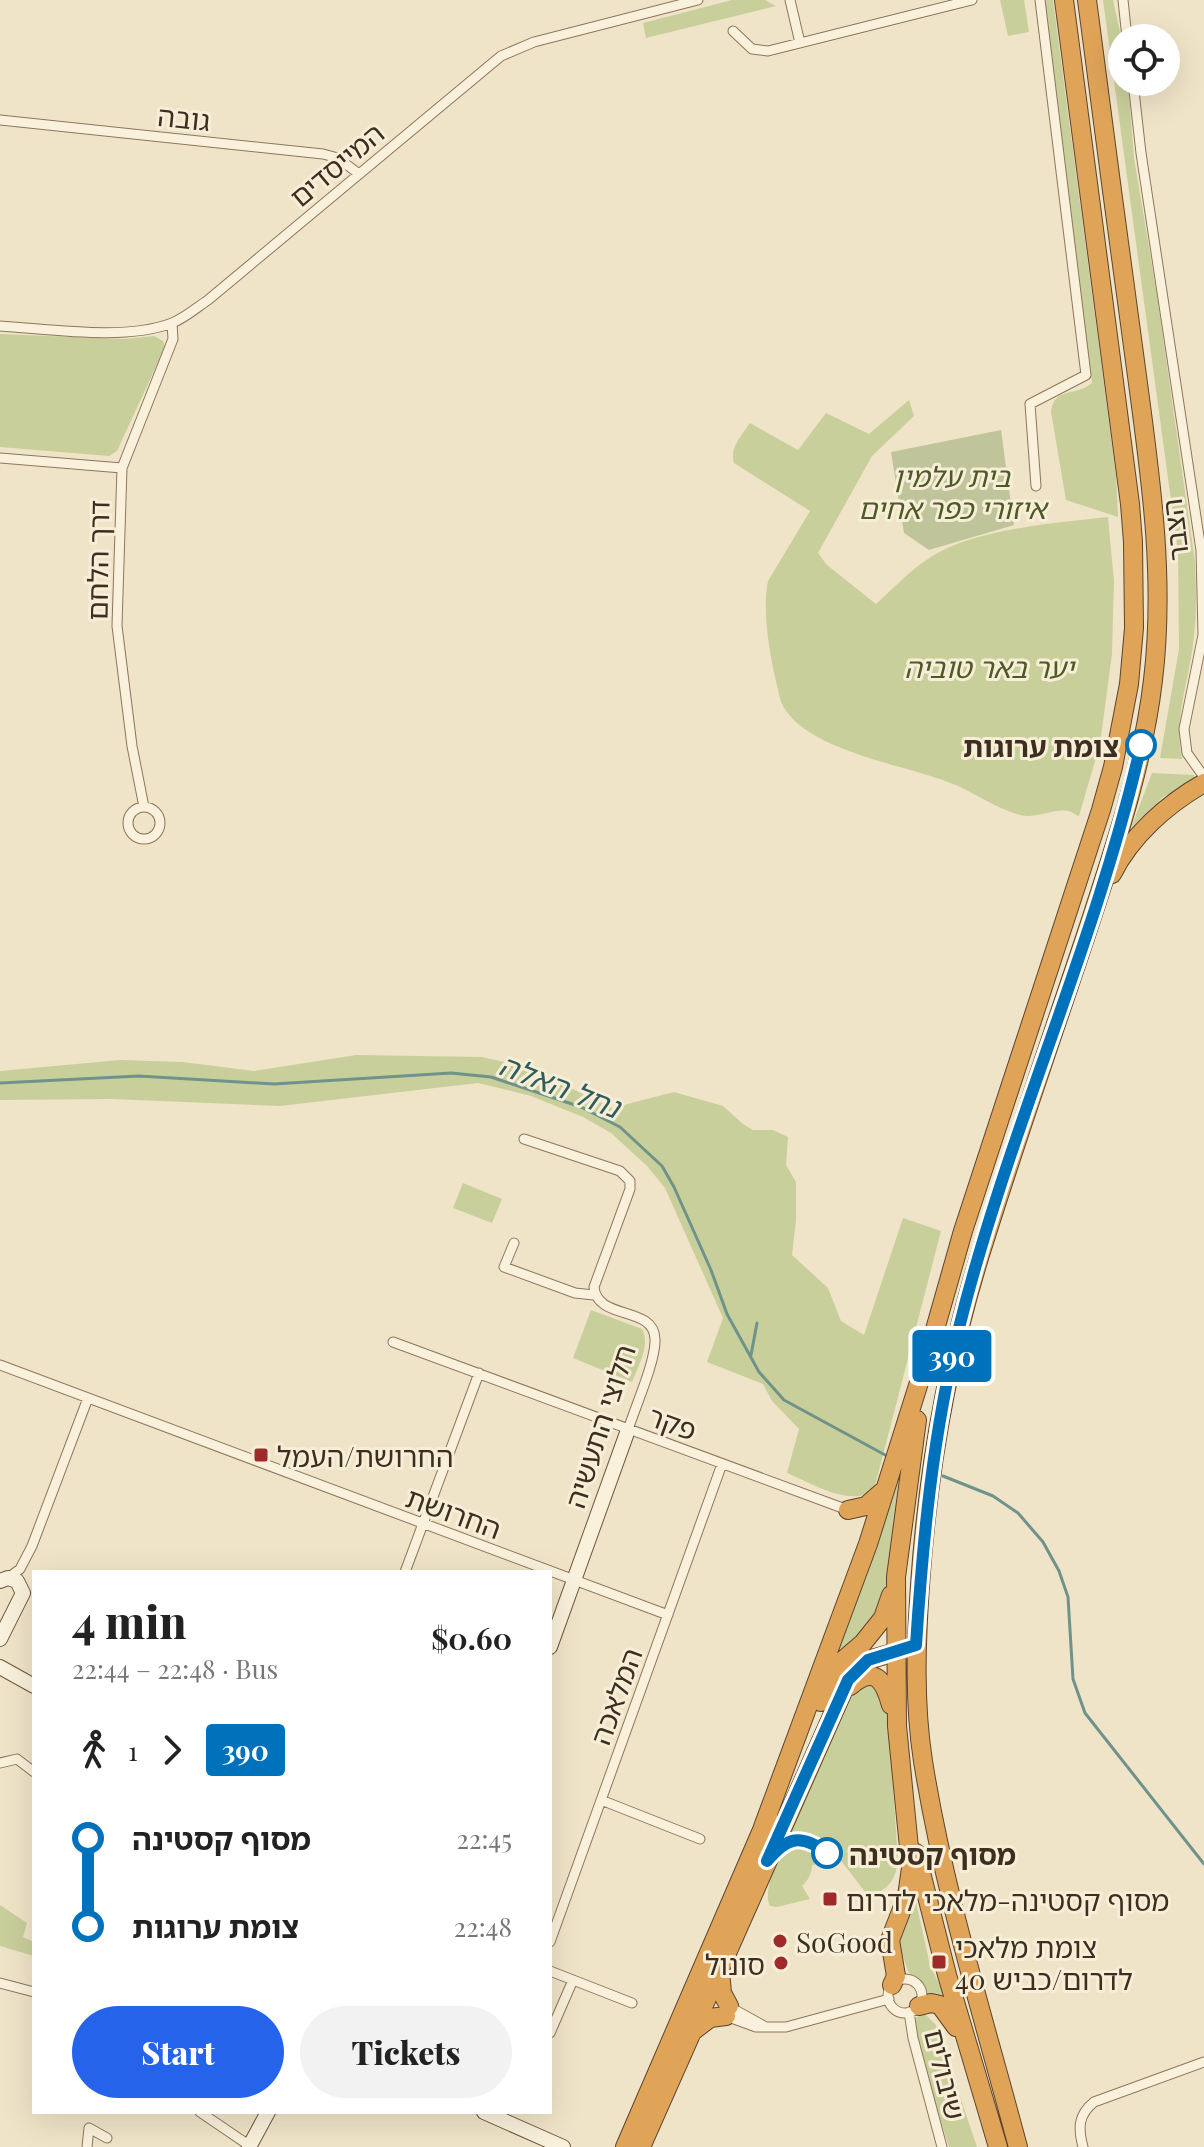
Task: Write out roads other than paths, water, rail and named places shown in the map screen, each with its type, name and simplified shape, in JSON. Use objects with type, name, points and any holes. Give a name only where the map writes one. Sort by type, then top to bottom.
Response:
[{"type":"highway","points":[[629,2146],[700,2000],[868,1544],[959,1245],[1113,767],[1132,656],[1135,598],[1130,504],[1064,0]]},
{"type":"highway","points":[[1018,2147],[961,1941],[938,1836],[922,1751],[916,1645],[931,1467],[951,1359],[985,1237],[1123,816],[1144,730],[1154,672],[1158,598],[1154,502],[1087,0]]},
{"type":"highway","points":[[1092,917],[1116,866],[1135,840],[1165,809],[1204,780]]},
{"type":"highway","points":[[891,1992],[896,1976],[890,1940],[907,1896],[911,1868],[897,1726],[896,1577],[913,1441],[928,1354]]},
{"type":"highway","points":[[848,1510],[859,1510],[874,1502],[887,1483]]},
{"type":"highway","points":[[848,1510],[861,1524],[868,1544]]},
{"type":"highway","points":[[763,1827],[838,1666],[883,1618],[896,1577]]},
{"type":"highway","points":[[853,1652],[878,1641],[895,1646],[916,1645]]},
{"type":"highway","points":[[629,2146],[692,2033],[700,2000],[720,1970],[848,1680],[862,1664],[895,1646]]},
{"type":"highway","points":[[838,1701],[862,1677],[876,1677],[887,1692],[897,1726]]},
{"type":"highway","points":[[906,1803],[947,1975],[998,2147]]},
{"type":"highway","points":[[692,2033],[705,2020],[727,2011],[720,1970]]},
{"type":"highway","points":[[914,2009],[935,2003],[945,2009],[971,2053]]},
{"type":"street","name":"המייסדים","points":[[0,326],[118,332],[145,330],[172,323],[208,300],[488,66],[512,50],[698,0]]},
{"type":"street","points":[[779,0],[793,18]]},
{"type":"street","points":[[790,0],[800,43]]},
{"type":"street","points":[[733,31],[745,46],[756,51],[972,0]]},
{"type":"street","points":[[1036,486],[1030,404],[1086,375],[1040,0]]},
{"type":"street","points":[[1123,0],[1126,24]]},
{"type":"street","name":"הצבר","points":[[1135,96],[1201,550],[1203,635],[1184,729],[1187,753],[1204,780]]},
{"type":"street","name":"גובה","points":[[0,120],[323,154],[338,158],[359,174]]},
{"type":"street","name":"דרך הלחם","points":[[144,807],[132,746],[117,626],[122,468],[173,339],[172,323]]},
{"type":"street","points":[[0,458],[122,468]]},
{"type":"street","points":[[514,1243],[504,1267],[575,1293],[594,1295],[596,1279],[630,1189],[630,1181],[620,1171],[524,1139]]},
{"type":"street","name":"חלוצי התעשיה","points":[[552,1641],[654,1352],[653,1329],[643,1320],[603,1306],[594,1295]]},
{"type":"street","name":"פקר","points":[[393,1342],[848,1510]]},
{"type":"street","name":"החרושת","points":[[0,1365],[547,1570]]},
{"type":"street","points":[[406,1570],[479,1373]]},
{"type":"street","points":[[3,1580],[20,1569],[32,1546],[88,1398]]},
{"type":"street","name":"המלאכה","points":[[552,1936],[722,1464]]},
{"type":"street","points":[[0,1639],[24,1598],[32,1546]]},
{"type":"street","name":"החרושת","points":[[552,1572],[668,1615]]},
{"type":"street","points":[[3,1580],[17,1581],[24,1598]]},
{"type":"street","points":[[0,1619],[0,1605],[11,1606],[24,1598]]},
{"type":"street","points":[[0,1667],[32,1685]]},
{"type":"street","points":[[0,1763],[17,1759],[32,1770]]},
{"type":"street","points":[[601,1800],[700,1839]]},
{"type":"street","points":[[552,1972],[632,2003]]},
{"type":"street","points":[[700,2000],[727,2011],[748,2025],[767,2028],[800,2024],[891,1992],[904,1979],[916,1983],[922,1994],[914,2009],[898,2011],[891,1992]]},
{"type":"street","points":[[552,2028],[573,1980]]},
{"type":"street","points":[[0,1983],[32,1991]]},
{"type":"street","name":"שיבולים","points":[[914,2009],[913,2038],[942,2147]]},
{"type":"street","points":[[1083,2147],[1079,2132],[1081,2116],[1094,2102],[1202,2064]]},
{"type":"street","points":[[203,2114],[249,2146],[267,2114]]},
{"type":"street","points":[[512,2118],[561,2147]]},
{"type":"street","points":[[87,2147],[89,2128],[107,2138]]},
{"type":"waterway","name":"נחל האלה","points":[[0,1083],[139,1076],[274,1084],[451,1073],[491,1077],[581,1107],[620,1127],[662,1166],[711,1270],[727,1314],[759,1372],[784,1400],[887,1456]]},
{"type":"waterway","points":[[751,1355],[757,1323]]},
{"type":"waterway","name":"נחל האלה","points":[[943,1476],[993,1496],[1018,1513],[1043,1542],[1059,1571],[1068,1597],[1073,1679],[1085,1713],[1204,1864]]},
{"type":"place","name":"צומת ערוגות","points":[[1141,745]]},
{"type":"place","name":"החרושת/העמל","points":[[261,1455]]},
{"type":"place","name":"מסוף קסטינה","points":[[827,1853]]},
{"type":"place","name":"מסוף קסטינה-מלאכי לדרום","points":[[830,1899]]},
{"type":"place","name":"SoGood","points":[[780,1941]]},
{"type":"place","name":"צומת מלאכי לדרום/כביש 40","points":[[939,1962]]},
{"type":"place","name":"סונול","points":[[781,1963]]},
{"type":"park label","name":"בית עלמין איזורי כפר אחים","points":[[952,491]]},
{"type":"park label","name":"יער באר טוביה","points":[[989,666]]}]
